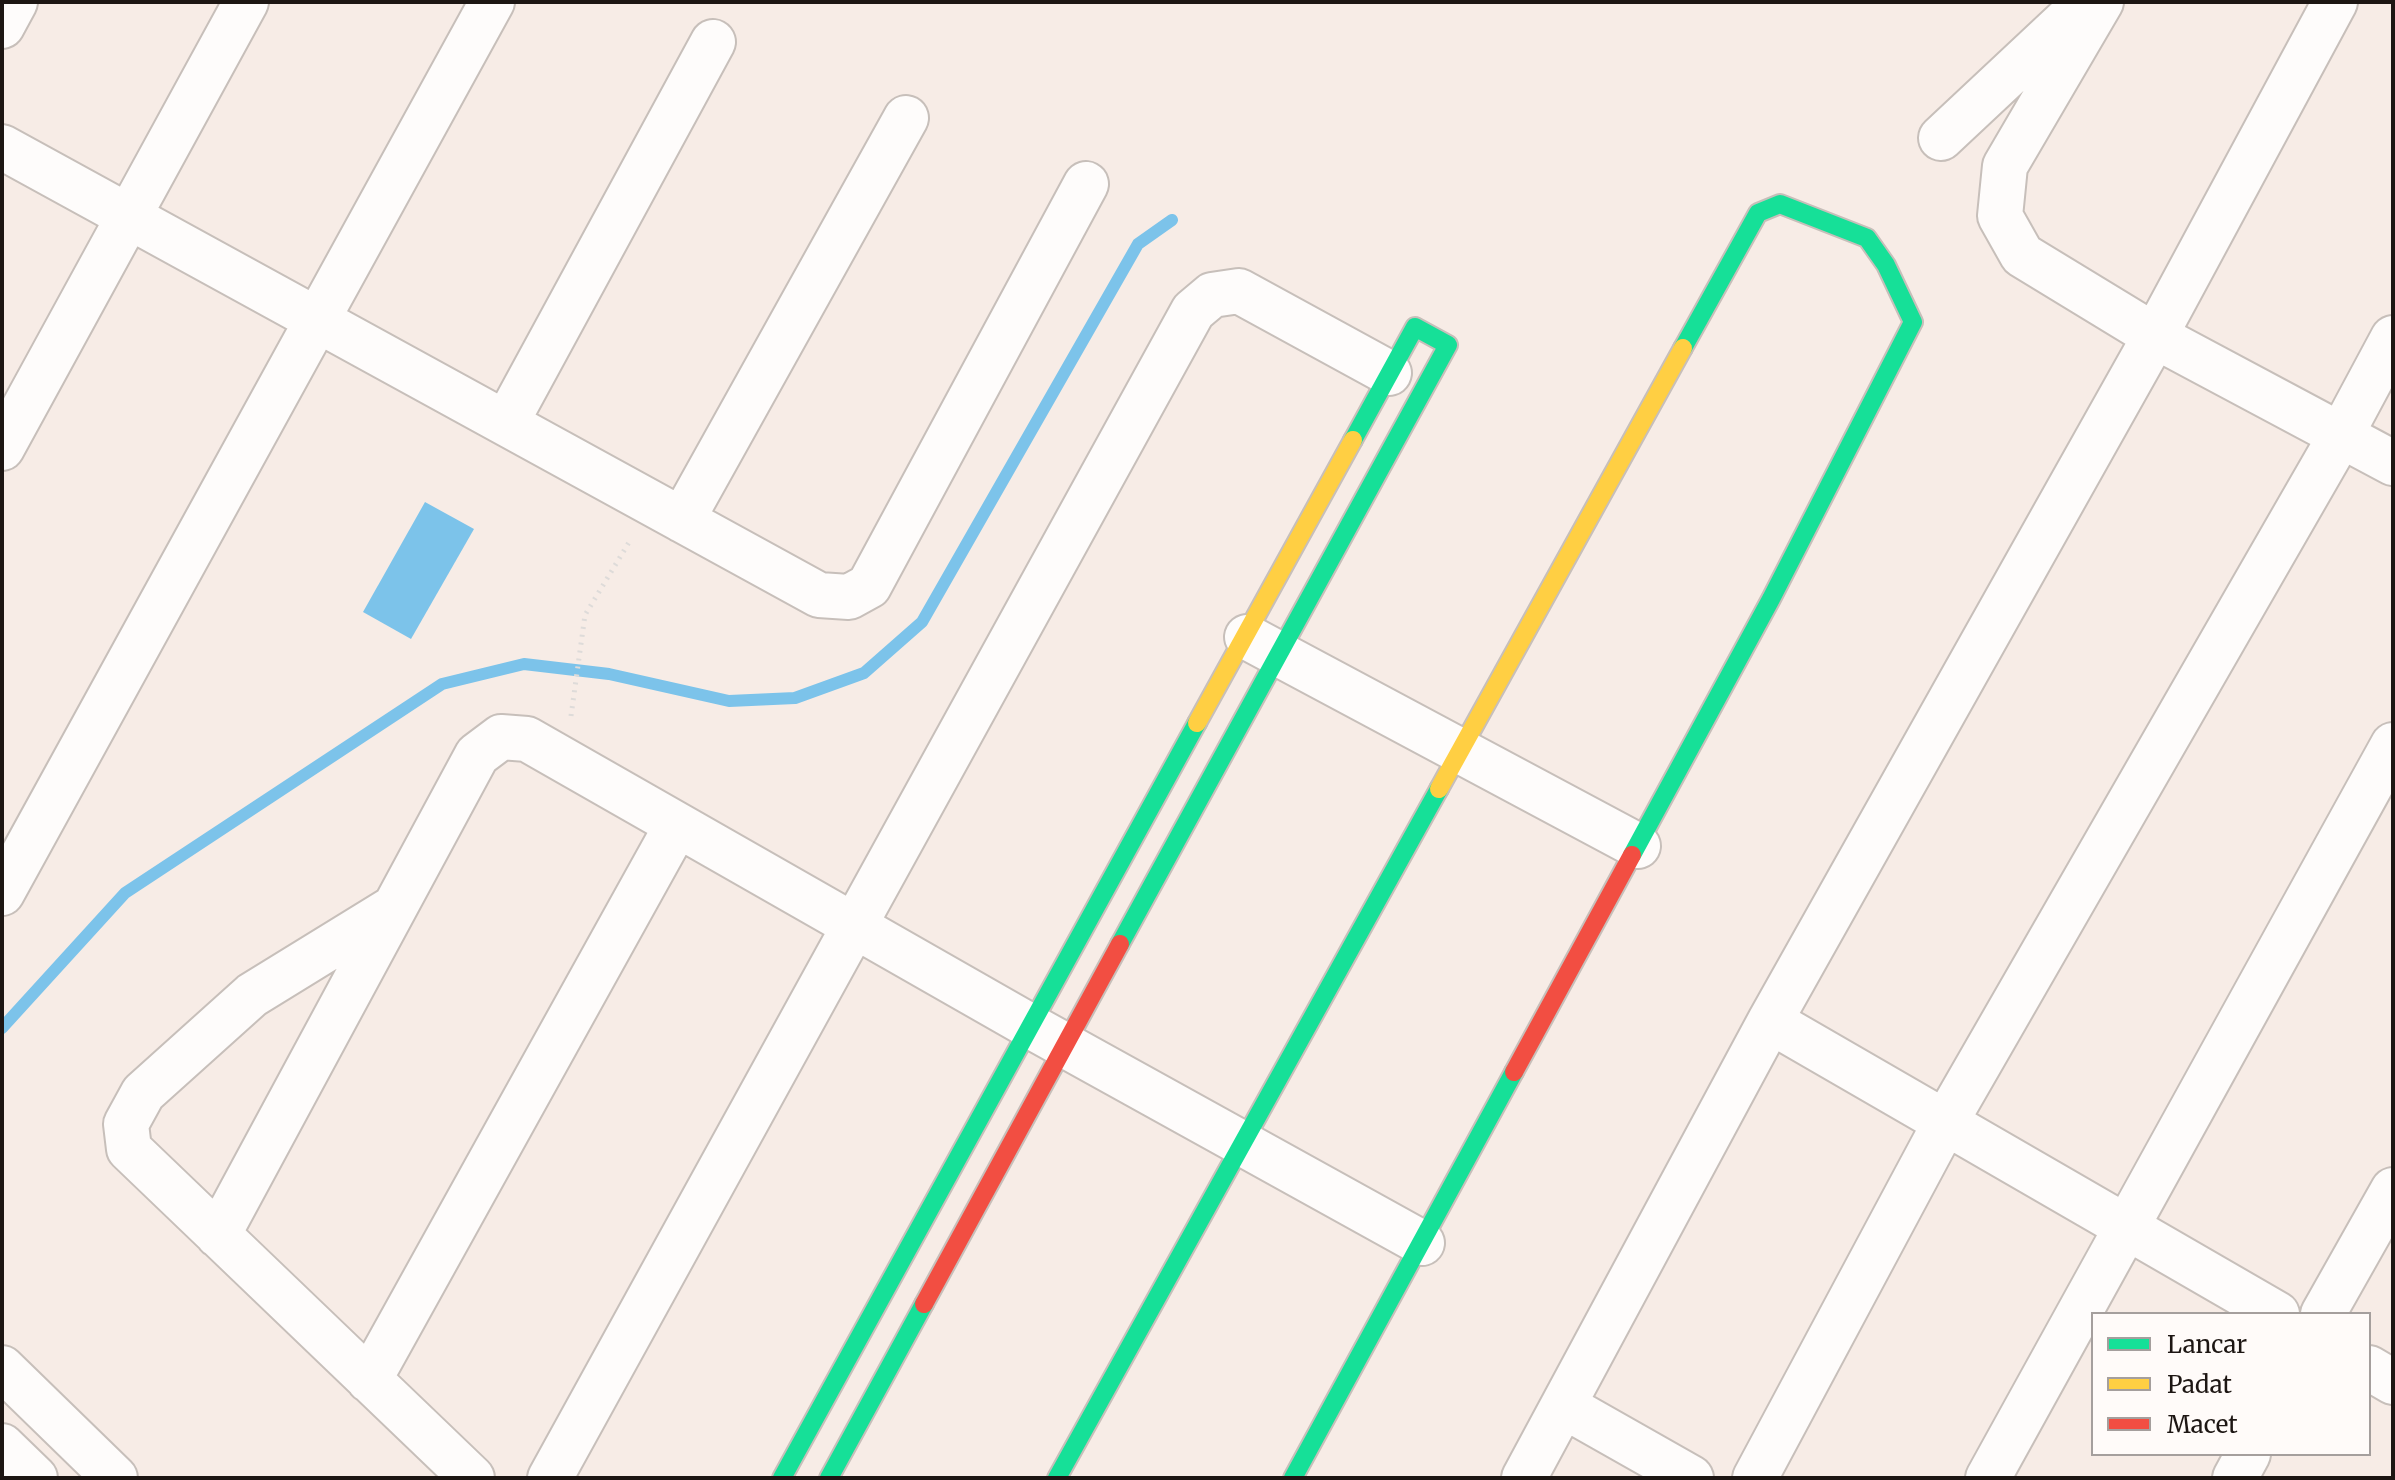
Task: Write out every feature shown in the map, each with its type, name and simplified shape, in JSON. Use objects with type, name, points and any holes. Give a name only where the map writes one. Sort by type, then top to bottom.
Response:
[{"type":"street","points":[[2,26],[15,2]]},
{"type":"street","points":[[2,448],[246,2]]},
{"type":"street","points":[[2,893],[492,2]]},
{"type":"street","points":[[1941,138],[2086,2]]},
{"type":"street","points":[[2101,2],[2005,166],[2000,216],[2022,255],[2155,336],[2393,463]]},
{"type":"street","points":[[1524,1478],[1770,1021],[2155,336],[2335,2]]},
{"type":"street","points":[[506,423],[713,42]]},
{"type":"street","points":[[667,512],[906,118]]},
{"type":"street","points":[[2,147],[819,595],[849,597],[869,586],[1086,184]]},
{"type":"street","points":[[1057,1478],[1758,213],[1780,204],[1867,238],[1886,265],[1913,322],[1771,599],[1293,1478]]},
{"type":"street","points":[[550,1478],[1193,311],[1212,295],[1239,291],[1389,373]]},
{"type":"street","points":[[782,1478],[1048,1036],[1262,645],[1389,373],[1415,327],[1448,345],[1262,645],[1048,1036],[829,1478]]},
{"type":"street","points":[[1755,1478],[1945,1123],[2341,435],[2393,338]]},
{"type":"street","points":[[1262,645],[1638,846]]},
{"type":"street","points":[[218,1235],[477,755],[501,737],[527,739],[1048,1036],[1422,1243]]},
{"type":"street","points":[[1988,1478],[2393,745]]},
{"type":"street","points":[[369,1380],[677,825]]},
{"type":"street","points":[[396,907],[252,995],[143,1093],[126,1124],[129,1149],[472,1478]]},
{"type":"street","points":[[1770,1021],[2274,1312]]},
{"type":"street","points":[[2324,1312],[2393,1190]]},
{"type":"street","points":[[2,1368],[115,1478]]},
{"type":"street","points":[[2371,1369],[2393,1382]]},
{"type":"street","points":[[1564,1406],[1691,1478]]},
{"type":"street","points":[[2,1446],[35,1478]]},
{"type":"street","points":[[2235,1478],[2247,1456]]},
{"type":"path","points":[[573,697],[585,615],[667,512]]},
{"type":"water","points":[[425,502],[474,529],[411,639],[363,612]]},
{"type":"waterway","points":[[2,1028],[125,893],[442,684],[524,664],[609,674],[729,701],[795,698],[864,673],[922,622],[1138,244],[1172,220]]},
{"type":"traffic: fast","points":[[1632,855],[1771,599],[1913,322],[1886,265],[1867,238],[1780,204],[1758,213],[1683,348]]},
{"type":"traffic: fast","points":[[1120,944],[1448,345],[1415,327],[1353,440]]},
{"type":"traffic: fast","points":[[782,1478],[1197,723]]},
{"type":"traffic: fast","points":[[1057,1478],[1439,789]]},
{"type":"traffic: fast","points":[[1293,1478],[1514,1072]]},
{"type":"traffic: fast","points":[[829,1478],[924,1304]]},
{"type":"traffic: slow","points":[[1439,789],[1683,348]]},
{"type":"traffic: slow","points":[[1197,723],[1353,440]]},
{"type":"traffic: jam","points":[[1514,1072],[1632,855]]},
{"type":"traffic: jam","points":[[924,1304],[1120,944]]}]
